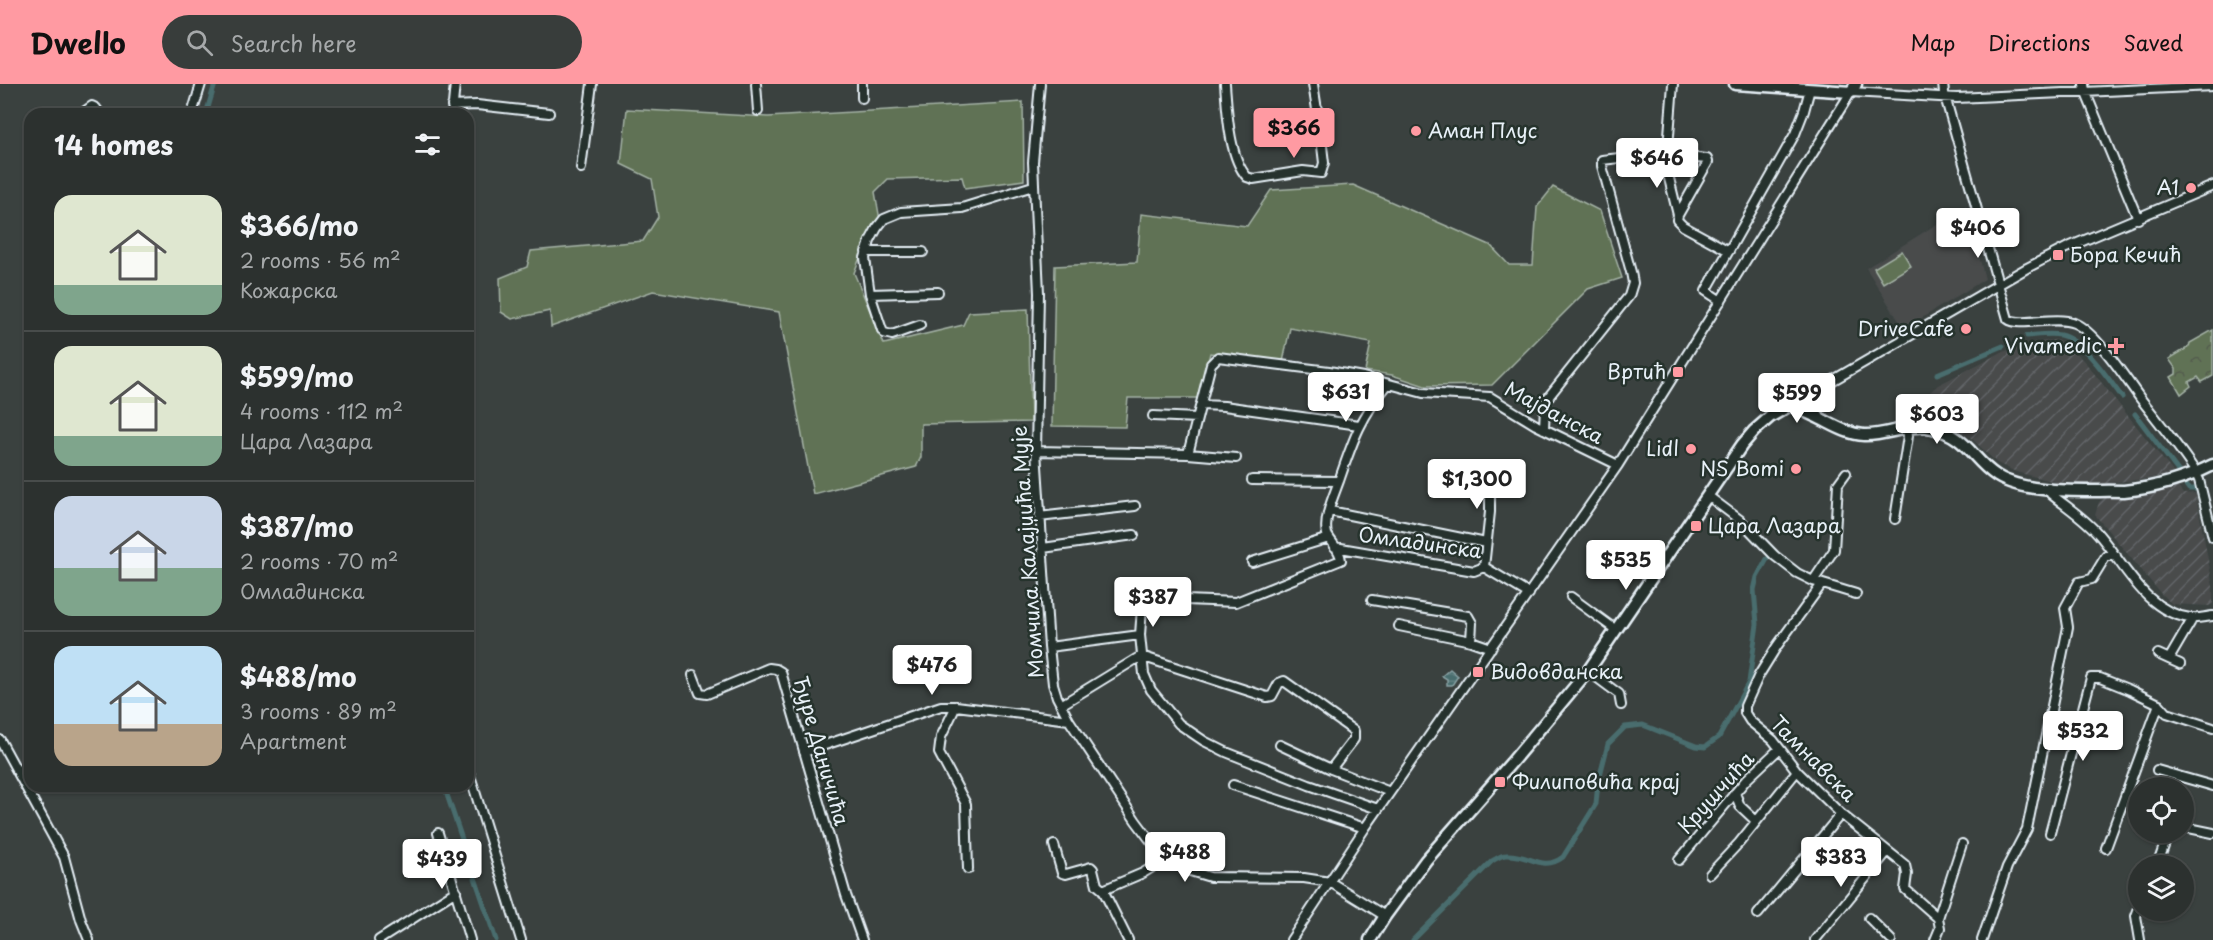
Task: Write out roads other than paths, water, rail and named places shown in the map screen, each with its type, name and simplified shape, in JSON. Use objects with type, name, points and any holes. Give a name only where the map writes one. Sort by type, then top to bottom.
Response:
[{"type":"main road","points":[[1735,84],[1810,89],[1853,88]]},
{"type":"main road","points":[[1370,940],[1431,854],[1511,764],[1588,671],[1734,456],[1754,431],[1770,417],[1799,399],[1820,418],[1846,431],[1862,435],[1907,427],[1925,427],[1944,432],[1962,442],[1999,477],[2021,486],[2138,490],[2196,473],[2213,465]]},
{"type":"street","points":[[194,108],[201,84]]},
{"type":"street","points":[[452,108],[455,84]]},
{"type":"street","points":[[581,168],[592,84]]},
{"type":"street","points":[[756,84],[758,111]]},
{"type":"street","points":[[862,84],[862,98]]},
{"type":"street","name":"Момчила Калајџића Мује","points":[[1040,84],[1033,162],[1039,293],[1036,451],[1049,647],[1053,684],[1061,705],[1136,821],[1167,858],[1190,871],[1210,877],[1304,878],[1330,882],[1385,916]]},
{"type":"street","points":[[1225,84],[1230,135],[1242,171],[1247,177],[1253,179],[1303,171],[1321,173],[1324,163],[1313,84]]},
{"type":"street","points":[[1673,84],[1665,167],[1679,223],[1729,251]]},
{"type":"street","points":[[1944,84],[1945,98],[2010,321],[2060,319],[2073,322],[2084,329],[2106,352],[2196,473],[2213,537]]},
{"type":"street","points":[[1291,940],[1378,808],[1618,465],[1853,88],[1945,98],[2085,88],[2213,86]]},
{"type":"street","points":[[2085,88],[2138,219]]},
{"type":"street","points":[[1721,301],[1706,291],[1795,134],[1810,89]]},
{"type":"street","points":[[462,108],[477,105],[549,112]]},
{"type":"street","points":[[1280,135],[1320,129]]},
{"type":"street","points":[[1544,429],[1545,405],[1550,395],[1629,296],[1632,288],[1631,272],[1601,162],[1606,159],[1655,154],[1709,161],[1678,215]]},
{"type":"street","points":[[920,325],[892,334],[884,333],[870,294],[866,271],[866,252],[877,228],[891,215],[901,212],[962,208],[1033,186]]},
{"type":"street","points":[[1799,399],[1998,283],[2066,248],[2213,186]]},
{"type":"street","points":[[866,252],[923,252]]},
{"type":"street","points":[[870,294],[938,292]]},
{"type":"street","name":"Мајданска","points":[[1188,454],[1211,364],[1218,357],[1329,371],[1363,377],[1423,393],[1490,397],[1544,429],[1618,465]]},
{"type":"street","name":"Омладинска","points":[[1378,808],[1216,748],[1188,731],[1173,718],[1151,690],[1144,674],[1140,635],[1143,594],[1185,600],[1238,602],[1339,561],[1341,556],[1329,538],[1326,528],[1330,511],[1359,425],[1388,384]]},
{"type":"street","points":[[1201,405],[1224,406],[1359,425]]},
{"type":"street","points":[[1153,416],[1197,418]]},
{"type":"street","points":[[1895,519],[1908,436],[1907,427]]},
{"type":"street","points":[[1036,451],[1188,454],[1236,458]]},
{"type":"street","points":[[1447,467],[1483,474],[1490,478],[1490,512],[1484,567]]},
{"type":"street","points":[[1813,581],[1834,550],[1838,484],[1846,473]]},
{"type":"street","points":[[1252,480],[1339,481]]},
{"type":"street","points":[[2048,488],[2051,494],[2086,521],[2144,593],[2156,604],[2175,614],[2193,618],[2213,616]]},
{"type":"street","points":[[1708,496],[1740,520],[1786,565],[1813,581],[1856,594]]},
{"type":"street","points":[[1039,517],[1135,506]]},
{"type":"street","points":[[1330,511],[1486,543]]},
{"type":"street","points":[[1042,548],[1134,535]]},
{"type":"street","name":"Омладинска","points":[[1252,562],[1329,538]]},
{"type":"street","name":"Омладинска","points":[[1335,547],[1474,572],[1484,567],[1529,594]]},
{"type":"street","points":[[1982,940],[2007,867],[2027,826],[2068,627],[2064,612],[2066,604],[2079,582],[2092,579],[2106,556],[2116,556]]},
{"type":"street","name":"Тамнавска","points":[[1822,584],[1759,675],[1745,706],[1745,713],[1797,771],[1841,814],[1907,869],[1905,887],[1907,892],[1938,918]]},
{"type":"street","points":[[1571,597],[1616,630]]},
{"type":"street","points":[[1372,600],[1468,616],[1472,623],[1471,642]]},
{"type":"street","points":[[2169,659],[2193,618]]},
{"type":"street","points":[[1399,626],[1491,648]]},
{"type":"street","points":[[1049,647],[1140,635]]},
{"type":"street","points":[[2158,654],[2180,664]]},
{"type":"street","points":[[1061,705],[1141,656],[1267,697],[1272,696],[1280,682],[1287,682],[1354,731],[1354,739],[1331,769]]},
{"type":"street","name":"Ђуре Даничића","points":[[693,675],[700,693],[707,694],[769,668],[779,670],[846,895],[862,940]]},
{"type":"street","points":[[1588,671],[1619,693],[1621,705]]},
{"type":"street","points":[[2050,832],[2089,680],[2093,677],[2130,690],[2159,704],[2164,711],[2170,714],[2213,728]]},
{"type":"street","points":[[2106,848],[2159,704]]},
{"type":"street","points":[[804,752],[941,706],[1069,720]]},
{"type":"street","points":[[956,706],[941,737],[939,753],[966,804],[968,869]]},
{"type":"street","points":[[0,740],[24,782]]},
{"type":"street","points":[[1280,745],[1331,769],[1390,792]]},
{"type":"street","name":"Крушчића","points":[[1680,860],[1735,793],[1779,749]]},
{"type":"street","points":[[18,771],[24,767]]},
{"type":"street","points":[[2157,770],[2213,786]]},
{"type":"street","points":[[1710,874],[1797,771]]},
{"type":"street","points":[[1233,785],[1365,828]]},
{"type":"street","points":[[474,788],[521,940]]},
{"type":"street","points":[[29,792],[64,857],[81,920],[89,940]]},
{"type":"street","points":[[1735,793],[1740,806],[1756,822]]},
{"type":"street","points":[[1758,914],[1841,814]]},
{"type":"street","points":[[2194,828],[2213,833]]},
{"type":"street","points":[[438,833],[470,940]]},
{"type":"street","points":[[1935,940],[1940,928],[1938,918],[1962,844]]},
{"type":"street","points":[[1054,845],[1062,873],[1091,867],[1093,869],[1097,885],[1103,890],[1128,940]]},
{"type":"street","points":[[1815,940],[1887,852]]},
{"type":"street","points":[[1103,890],[1143,873],[1167,858]]},
{"type":"street","points":[[379,940],[456,891]]},
{"type":"street","points":[[1869,918],[1891,940]]},
{"type":"street","points":[[2137,921],[2140,940]]},
{"type":"water","points":[[1450,669],[1458,676],[1452,685],[1447,685],[1447,679],[1442,676]]},
{"type":"waterway","points":[[208,108],[215,84]]},
{"type":"waterway","points":[[2027,336],[2052,334],[2069,338],[2086,352],[2122,397]]},
{"type":"waterway","points":[[1937,374],[2003,346]]},
{"type":"waterway","points":[[2135,414],[2181,475]]},
{"type":"waterway","points":[[2186,485],[2189,489],[2195,489]]},
{"type":"waterway","points":[[1413,940],[1492,861],[1499,857],[1514,855],[1542,863],[1563,857],[1596,804],[1598,783],[1608,744],[1625,727],[1643,725],[1696,746],[1705,747],[1719,737],[1749,682],[1757,624],[1754,590],[1757,577],[1767,559]]},
{"type":"waterway","points":[[446,792],[496,940]]},
{"type":"place","name":"Аман Плус","points":[[1416,131]]},
{"type":"place","name":"A1","points":[[2191,188]]},
{"type":"place","name":"Бора Кечић","points":[[2058,255]]},
{"type":"place","name":"DriveCafe","points":[[1966,329]]},
{"type":"place","name":"Vivamedic","points":[[2116,346]]},
{"type":"place","name":"Вртић","points":[[1678,372]]},
{"type":"place","name":"Lidl","points":[[1691,449]]},
{"type":"place","name":"NS Bomi","points":[[1796,469]]},
{"type":"place","name":"Цара Лазара","points":[[1696,526]]},
{"type":"place","name":"Видовданска","points":[[1478,672]]},
{"type":"place","name":"Филиповића крај","points":[[1500,782]]}]
